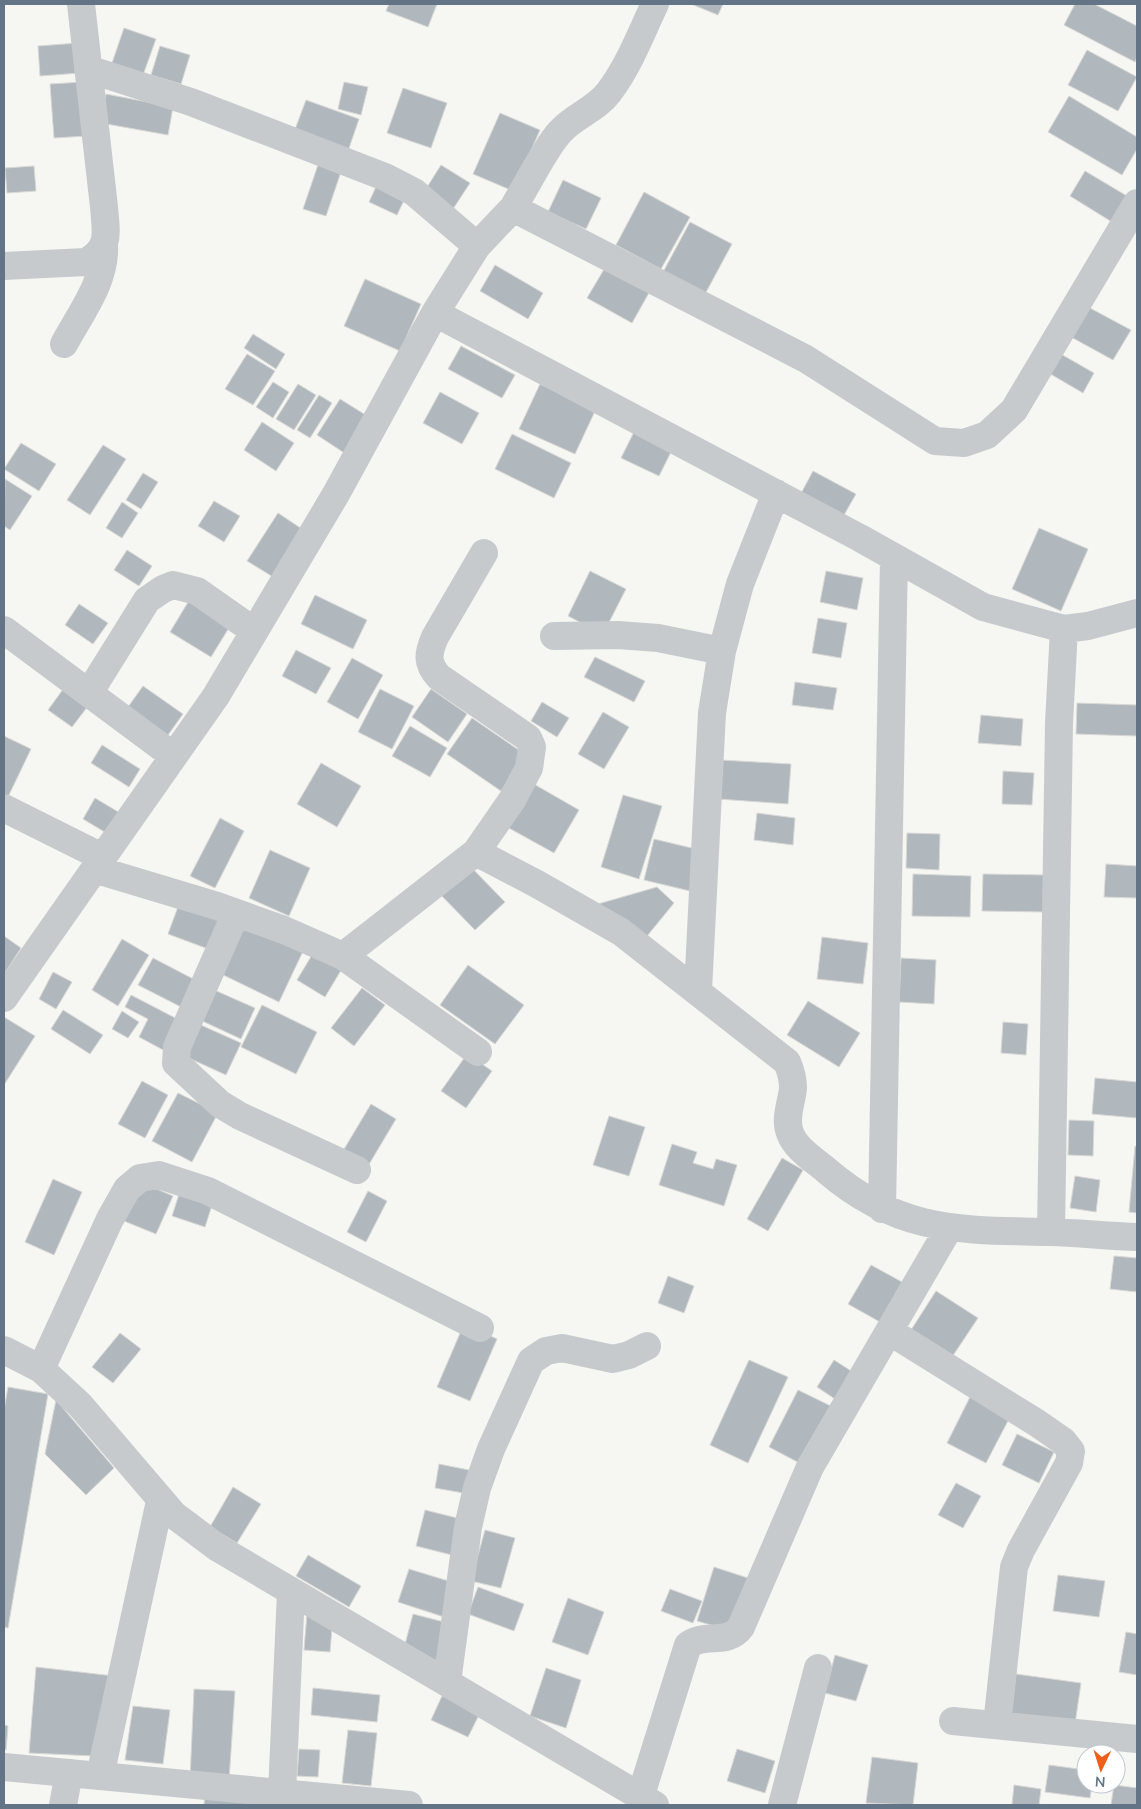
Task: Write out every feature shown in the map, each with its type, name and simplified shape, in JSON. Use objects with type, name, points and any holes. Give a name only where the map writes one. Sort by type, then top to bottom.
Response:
[{"type":"street","points":[[64,344],[101,276],[105,261],[104,246],[106,233],[104,207],[81,4]]},
{"type":"street","points":[[4,998],[172,755],[216,696],[336,494],[435,312],[477,246],[513,208],[558,134],[573,120],[594,107],[609,93],[623,71],[655,4]]},
{"type":"street","points":[[88,69],[191,102],[319,154],[385,177],[414,192],[477,246]]},
{"type":"street","points":[[513,208],[806,360],[935,441],[964,443],[987,435],[1014,410],[1137,203]]},
{"type":"street","points":[[4,266],[86,262],[98,255],[104,246]]},
{"type":"street","points":[[435,312],[776,493],[983,607],[1064,629],[1088,626],[1137,613]]},
{"type":"street","points":[[698,991],[712,713],[722,651],[740,584],[776,493]]},
{"type":"street","points":[[343,956],[476,852],[512,800],[529,768],[532,747],[528,738],[439,677],[431,669],[429,660],[429,650],[435,636],[484,553]]},
{"type":"street","points":[[882,1209],[894,557]]},
{"type":"street","points":[[88,693],[147,600],[163,589],[173,585],[196,591],[254,630]]},
{"type":"street","points":[[1051,1232],[1059,733],[1064,629]]},
{"type":"street","points":[[4,630],[172,755]]},
{"type":"street","points":[[554,636],[658,638],[722,651]]},
{"type":"street","points":[[4,808],[98,863],[236,913],[343,956],[478,1052]]},
{"type":"street","points":[[476,852],[621,932],[787,1062],[792,1075],[793,1088],[788,1109],[789,1131],[797,1146],[847,1188],[882,1209],[912,1220],[949,1228],[1137,1238]]},
{"type":"street","points":[[236,913],[176,1047],[176,1063],[220,1104],[233,1112],[357,1170]]},
{"type":"street","points":[[41,1369],[110,1219],[127,1189],[140,1178],[160,1175],[208,1191],[480,1328]]},
{"type":"street","points":[[4,1350],[41,1369],[80,1405],[174,1515],[218,1548],[648,1801],[688,1645],[703,1638],[727,1639],[736,1635],[810,1466],[949,1228]]},
{"type":"street","points":[[888,1330],[1037,1423],[1064,1441],[1071,1452],[1069,1463],[1021,1550],[1014,1568],[996,1725]]},
{"type":"street","points":[[447,1682],[468,1527],[477,1488],[494,1441],[531,1361],[546,1351],[562,1348],[613,1359],[629,1356],[647,1346]]},
{"type":"street","points":[[100,1776],[160,1500]]},
{"type":"street","points":[[271,1796],[291,1592]]},
{"type":"street","points":[[782,1805],[818,1668]]},
{"type":"street","points":[[952,1721],[1137,1739]]},
{"type":"street","points":[[4,1768],[100,1776],[271,1796],[409,1805]]},
{"type":"street","points":[[63,1805],[69,1773]]},
{"type":"building","points":[[389,4],[437,4],[428,27],[386,11]]},
{"type":"building","points":[[691,4],[723,4],[718,15]]},
{"type":"building","points":[[1075,4],[1094,4],[1137,26],[1137,57],[1135,62],[1064,25]]},
{"type":"building","points":[[124,28],[156,39],[143,75],[112,63]]},
{"type":"building","points":[[78,43],[80,73],[40,76],[38,46]]},
{"type":"building","points":[[160,46],[190,55],[181,84],[151,75]]},
{"type":"building","points":[[1087,50],[1137,77],[1118,111],[1068,85]]},
{"type":"building","points":[[83,82],[87,136],[54,138],[50,84]]},
{"type":"building","points":[[344,82],[368,87],[361,115],[338,109]]},
{"type":"building","points":[[403,88],[447,103],[431,148],[387,133]]},
{"type":"building","points":[[106,94],[173,107],[168,135],[101,123]]},
{"type":"building","points":[[1069,96],[1137,137],[1137,149],[1122,175],[1048,132]]},
{"type":"building","points":[[306,100],[359,119],[348,151],[294,132]]},
{"type":"building","points":[[500,113],[540,130],[513,191],[473,174]]},
{"type":"building","points":[[320,159],[343,166],[326,216],[303,209]]},
{"type":"building","points":[[441,165],[470,183],[453,209],[424,192]]},
{"type":"building","points":[[34,166],[36,191],[7,193],[5,168]]},
{"type":"building","points":[[1085,171],[1127,196],[1112,222],[1070,196]]},
{"type":"building","points":[[380,178],[408,192],[397,215],[369,202]]},
{"type":"building","points":[[563,180],[601,198],[586,229],[548,212]]},
{"type":"building","points":[[644,192],[690,217],[661,269],[616,245]]},
{"type":"building","points":[[690,222],[732,244],[704,296],[662,274]]},
{"type":"building","points":[[495,265],[543,293],[528,319],[480,291]]},
{"type":"building","points":[[606,266],[650,291],[632,323],[587,298]]},
{"type":"building","points":[[365,279],[421,304],[400,351],[344,326]]},
{"type":"building","points":[[1088,307],[1131,330],[1113,360],[1071,337]]},
{"type":"building","points":[[253,334],[285,354],[276,369],[244,348]]},
{"type":"building","points":[[461,346],[515,375],[502,398],[448,369]]},
{"type":"building","points":[[1059,353],[1094,373],[1083,393],[1047,372]]},
{"type":"building","points":[[247,354],[275,371],[253,405],[225,389]]},
{"type":"building","points":[[273,382],[289,392],[273,418],[256,407]]},
{"type":"building","points":[[298,384],[316,395],[294,430],[276,419]]},
{"type":"building","points":[[540,384],[596,409],[575,454],[519,429]]},
{"type":"building","points":[[440,392],[479,413],[462,444],[423,423]]},
{"type":"building","points":[[319,395],[332,403],[310,438],[297,430]]},
{"type":"building","points":[[340,399],[372,419],[349,456],[317,435]]},
{"type":"building","points":[[262,422],[294,443],[276,471],[244,450]]},
{"type":"building","points":[[635,430],[673,448],[659,476],[621,458]]},
{"type":"building","points":[[512,434],[571,463],[554,498],[495,469]]},
{"type":"building","points":[[21,443],[56,464],[39,491],[4,469]]},
{"type":"building","points":[[103,445],[126,459],[90,515],[67,500]]},
{"type":"building","points":[[813,471],[856,494],[840,522],[798,499]]},
{"type":"building","points":[[143,473],[158,482],[141,509],[126,500]]},
{"type":"building","points":[[5,479],[32,496],[10,530],[4,526]]},
{"type":"building","points":[[214,501],[240,516],[224,542],[198,526]]},
{"type":"building","points":[[122,502],[138,513],[122,538],[106,528]]},
{"type":"building","points":[[278,513],[308,533],[278,580],[247,561]]},
{"type":"building","points":[[1039,528],[1088,549],[1061,611],[1012,589]]},
{"type":"building","points":[[127,550],[152,566],[139,586],[114,570]]},
{"type":"building","points":[[590,571],[626,589],[603,634],[568,616]]},
{"type":"building","points":[[826,571],[863,578],[857,610],[820,602]]},
{"type":"building","points":[[193,594],[235,618],[211,657],[170,632]]},
{"type":"building","points":[[315,595],[367,620],[353,649],[301,624]]},
{"type":"building","points":[[79,604],[108,623],[93,644],[65,625]]},
{"type":"building","points":[[818,618],[847,623],[841,658],[812,653]]},
{"type":"building","points":[[296,650],[331,668],[316,694],[282,676]]},
{"type":"building","points":[[595,657],[645,681],[634,702],[584,677]]},
{"type":"building","points":[[352,658],[383,675],[358,719],[327,702]]},
{"type":"building","points":[[795,682],[837,688],[833,710],[792,705]]},
{"type":"building","points":[[143,686],[183,714],[168,735],[128,707]]},
{"type":"building","points":[[64,688],[88,706],[72,727],[48,710]]},
{"type":"building","points":[[380,689],[414,706],[392,749],[358,732]]},
{"type":"building","points":[[431,689],[467,714],[448,742],[412,717]]},
{"type":"building","points":[[542,702],[569,718],[557,737],[531,721]]},
{"type":"building","points":[[1077,703],[1137,705],[1137,736],[1076,734]]},
{"type":"building","points":[[603,712],[629,727],[604,769],[578,754]]},
{"type":"building","points":[[981,715],[1023,719],[1021,746],[978,743]]},
{"type":"building","points":[[472,718],[526,755],[501,791],[447,754]]},
{"type":"building","points":[[410,726],[447,748],[430,777],[392,756]]},
{"type":"building","points":[[4,736],[31,749],[8,797],[4,795]]},
{"type":"building","points":[[102,745],[140,769],[129,787],[91,763]]},
{"type":"building","points":[[721,760],[791,764],[788,804],[718,799]]},
{"type":"building","points":[[321,763],[361,786],[337,827],[297,804]]},
{"type":"building","points":[[1003,771],[1034,773],[1032,805],[1002,804]]},
{"type":"building","points":[[532,783],[579,810],[554,853],[507,827]]},
{"type":"building","points":[[623,795],[662,806],[639,879],[601,867]]},
{"type":"building","points":[[95,798],[120,813],[108,834],[83,819]]},
{"type":"building","points":[[757,813],[795,818],[793,845],[754,840]]},
{"type":"building","points":[[220,818],[244,831],[215,888],[190,876]]},
{"type":"building","points":[[907,833],[940,834],[939,870],[906,868]]},
{"type":"building","points":[[654,839],[700,850],[690,891],[644,880]]},
{"type":"building","points":[[270,850],[310,868],[289,916],[249,898]]},
{"type":"building","points":[[465,861],[505,902],[475,930],[435,889]]},
{"type":"building","points":[[1106,864],[1137,866],[1137,898],[1104,897]]},
{"type":"building","points":[[913,874],[971,876],[970,917],[912,916]]},
{"type":"building","points":[[983,874],[1046,875],[1045,912],[982,911]]},
{"type":"building","points":[[657,887],[674,903],[643,941],[598,904]]},
{"type":"building","points":[[182,896],[232,915],[219,953],[168,934]]},
{"type":"building","points":[[243,918],[305,947],[279,1002],[217,972]]},
{"type":"building","points":[[4,936],[21,948],[4,974]]},
{"type":"building","points":[[822,937],[868,943],[863,984],[817,979]]},
{"type":"building","points":[[122,939],[149,955],[118,1006],[92,990]]},
{"type":"building","points":[[315,950],[343,967],[325,997],[297,980]]},
{"type":"building","points":[[153,958],[201,983],[187,1010],[138,985]]},
{"type":"building","points":[[901,958],[936,960],[934,1004],[899,1002]]},
{"type":"building","points":[[468,965],[524,1005],[495,1044],[440,1005]]},
{"type":"building","points":[[53,972],[72,982],[56,1009],[39,999]]},
{"type":"building","points":[[362,988],[385,1005],[354,1046],[331,1028]]},
{"type":"building","points":[[212,989],[255,1008],[241,1039],[198,1019]]},
{"type":"building","points":[[131,995],[183,1022],[167,1052],[139,1037],[148,1019],[125,1007]]},
{"type":"building","points":[[808,1001],[860,1033],[839,1067],[787,1035]]},
{"type":"building","points":[[262,1005],[317,1032],[296,1074],[241,1047]]},
{"type":"building","points":[[63,1010],[103,1035],[90,1054],[51,1029]]},
{"type":"building","points":[[122,1011],[139,1022],[128,1038],[112,1029]]},
{"type":"building","points":[[4,1017],[35,1036],[4,1085]]},
{"type":"building","points":[[194,1022],[241,1043],[226,1075],[180,1054]]},
{"type":"building","points":[[1003,1022],[1028,1024],[1026,1055],[1001,1053]]},
{"type":"building","points":[[467,1054],[492,1071],[466,1108],[441,1091]]},
{"type":"building","points":[[1095,1078],[1137,1082],[1137,1118],[1092,1114]]},
{"type":"building","points":[[142,1081],[168,1095],[145,1138],[118,1124]]},
{"type":"building","points":[[178,1093],[218,1113],[192,1162],[152,1141]]},
{"type":"building","points":[[371,1104],[396,1119],[365,1171],[340,1156]]},
{"type":"building","points":[[609,1116],[645,1127],[629,1176],[593,1165]]},
{"type":"building","points":[[1069,1120],[1094,1121],[1093,1156],[1068,1155]]},
{"type":"building","points":[[672,1144],[697,1152],[693,1163],[713,1169],[716,1159],[737,1165],[724,1206],[659,1185]]},
{"type":"building","points":[[1135,1146],[1137,1147],[1137,1213],[1129,1212]]},
{"type":"building","points":[[782,1158],[803,1170],[768,1231],[747,1219]]},
{"type":"building","points":[[1075,1176],[1100,1180],[1096,1212],[1070,1208]]},
{"type":"building","points":[[53,1179],[82,1192],[54,1255],[25,1242]]},
{"type":"building","points":[[140,1182],[173,1196],[156,1234],[124,1221]]},
{"type":"building","points":[[181,1188],[214,1199],[205,1227],[172,1216]]},
{"type":"building","points":[[368,1191],[387,1201],[366,1242],[347,1232]]},
{"type":"building","points":[[1114,1256],[1137,1258],[1137,1292],[1110,1289]]},
{"type":"building","points":[[871,1265],[902,1282],[880,1322],[848,1304]]},
{"type":"building","points":[[668,1276],[694,1286],[684,1313],[658,1303]]},
{"type":"building","points":[[936,1291],[978,1318],[952,1357],[911,1330]]},
{"type":"building","points":[[464,1324],[497,1339],[470,1401],[437,1387]]},
{"type":"building","points":[[120,1333],[141,1349],[113,1383],[92,1367]]},
{"type":"building","points":[[749,1360],[788,1377],[748,1463],[710,1445]]},
{"type":"building","points":[[834,1360],[859,1376],[841,1403],[817,1387]]},
{"type":"building","points":[[8,1387],[48,1394],[8,1628],[4,1627],[4,1410]]},
{"type":"building","points":[[798,1390],[837,1409],[807,1467],[769,1447]]},
{"type":"building","points":[[970,1397],[1010,1417],[986,1463],[947,1443]]},
{"type":"building","points":[[56,1400],[114,1468],[86,1495],[45,1454]]},
{"type":"building","points":[[1017,1434],[1054,1452],[1039,1483],[1002,1465]]},
{"type":"building","points":[[439,1464],[474,1471],[469,1494],[435,1488]]},
{"type":"building","points":[[956,1483],[981,1496],[963,1528],[938,1515]]},
{"type":"building","points":[[233,1487],[261,1504],[237,1543],[210,1527]]},
{"type":"building","points":[[425,1510],[469,1521],[460,1557],[416,1546]]},
{"type":"building","points":[[485,1530],[515,1538],[501,1588],[471,1581]]},
{"type":"building","points":[[308,1555],[361,1586],[349,1607],[296,1576]]},
{"type":"building","points":[[714,1567],[751,1579],[735,1632],[697,1621]]},
{"type":"building","points":[[409,1569],[455,1583],[444,1617],[398,1602]]},
{"type":"building","points":[[1058,1575],[1105,1581],[1099,1617],[1053,1611]]},
{"type":"building","points":[[478,1587],[524,1604],[514,1631],[468,1614]]},
{"type":"building","points":[[670,1589],[702,1601],[693,1623],[661,1611]]},
{"type":"building","points":[[568,1598],[604,1612],[588,1655],[552,1642]]},
{"type":"building","points":[[307,1613],[333,1616],[330,1652],[304,1650]]},
{"type":"building","points":[[413,1614],[448,1623],[438,1661],[403,1652]]},
{"type":"building","points":[[1126,1632],[1137,1634],[1137,1675],[1119,1672]]},
{"type":"building","points":[[835,1655],[868,1665],[856,1701],[825,1693]]},
{"type":"building","points":[[36,1667],[114,1676],[94,1756],[29,1753]]},
{"type":"building","points":[[546,1668],[581,1680],[566,1728],[530,1716]]},
{"type":"building","points":[[1016,1674],[1081,1683],[1075,1724],[1011,1715]]},
{"type":"building","points":[[313,1688],[380,1695],[377,1722],[311,1715]]},
{"type":"building","points":[[194,1689],[235,1691],[229,1781],[190,1779]]},
{"type":"building","points":[[442,1696],[480,1713],[468,1737],[431,1720]]},
{"type":"building","points":[[133,1706],[170,1710],[163,1764],[125,1760]]},
{"type":"building","points":[[4,1725],[8,1726],[6,1750],[4,1749]]},
{"type":"building","points":[[348,1730],[377,1733],[371,1786],[342,1783]]},
{"type":"building","points":[[299,1749],[320,1750],[318,1777],[297,1776]]},
{"type":"building","points":[[737,1749],[775,1761],[765,1793],[727,1781]]},
{"type":"building","points":[[872,1757],[918,1763],[913,1805],[866,1803]]},
{"type":"building","points":[[1049,1765],[1076,1769],[1076,1794],[1091,1794],[1090,1798],[1045,1792]]},
{"type":"building","points":[[1014,1785],[1041,1789],[1039,1805],[1012,1805]]},
{"type":"building","points":[[1126,1787],[1137,1788],[1137,1805],[1111,1805],[1113,1794],[1126,1794]]},
{"type":"building","points":[[205,1794],[257,1799],[256,1805],[204,1805]]}]
